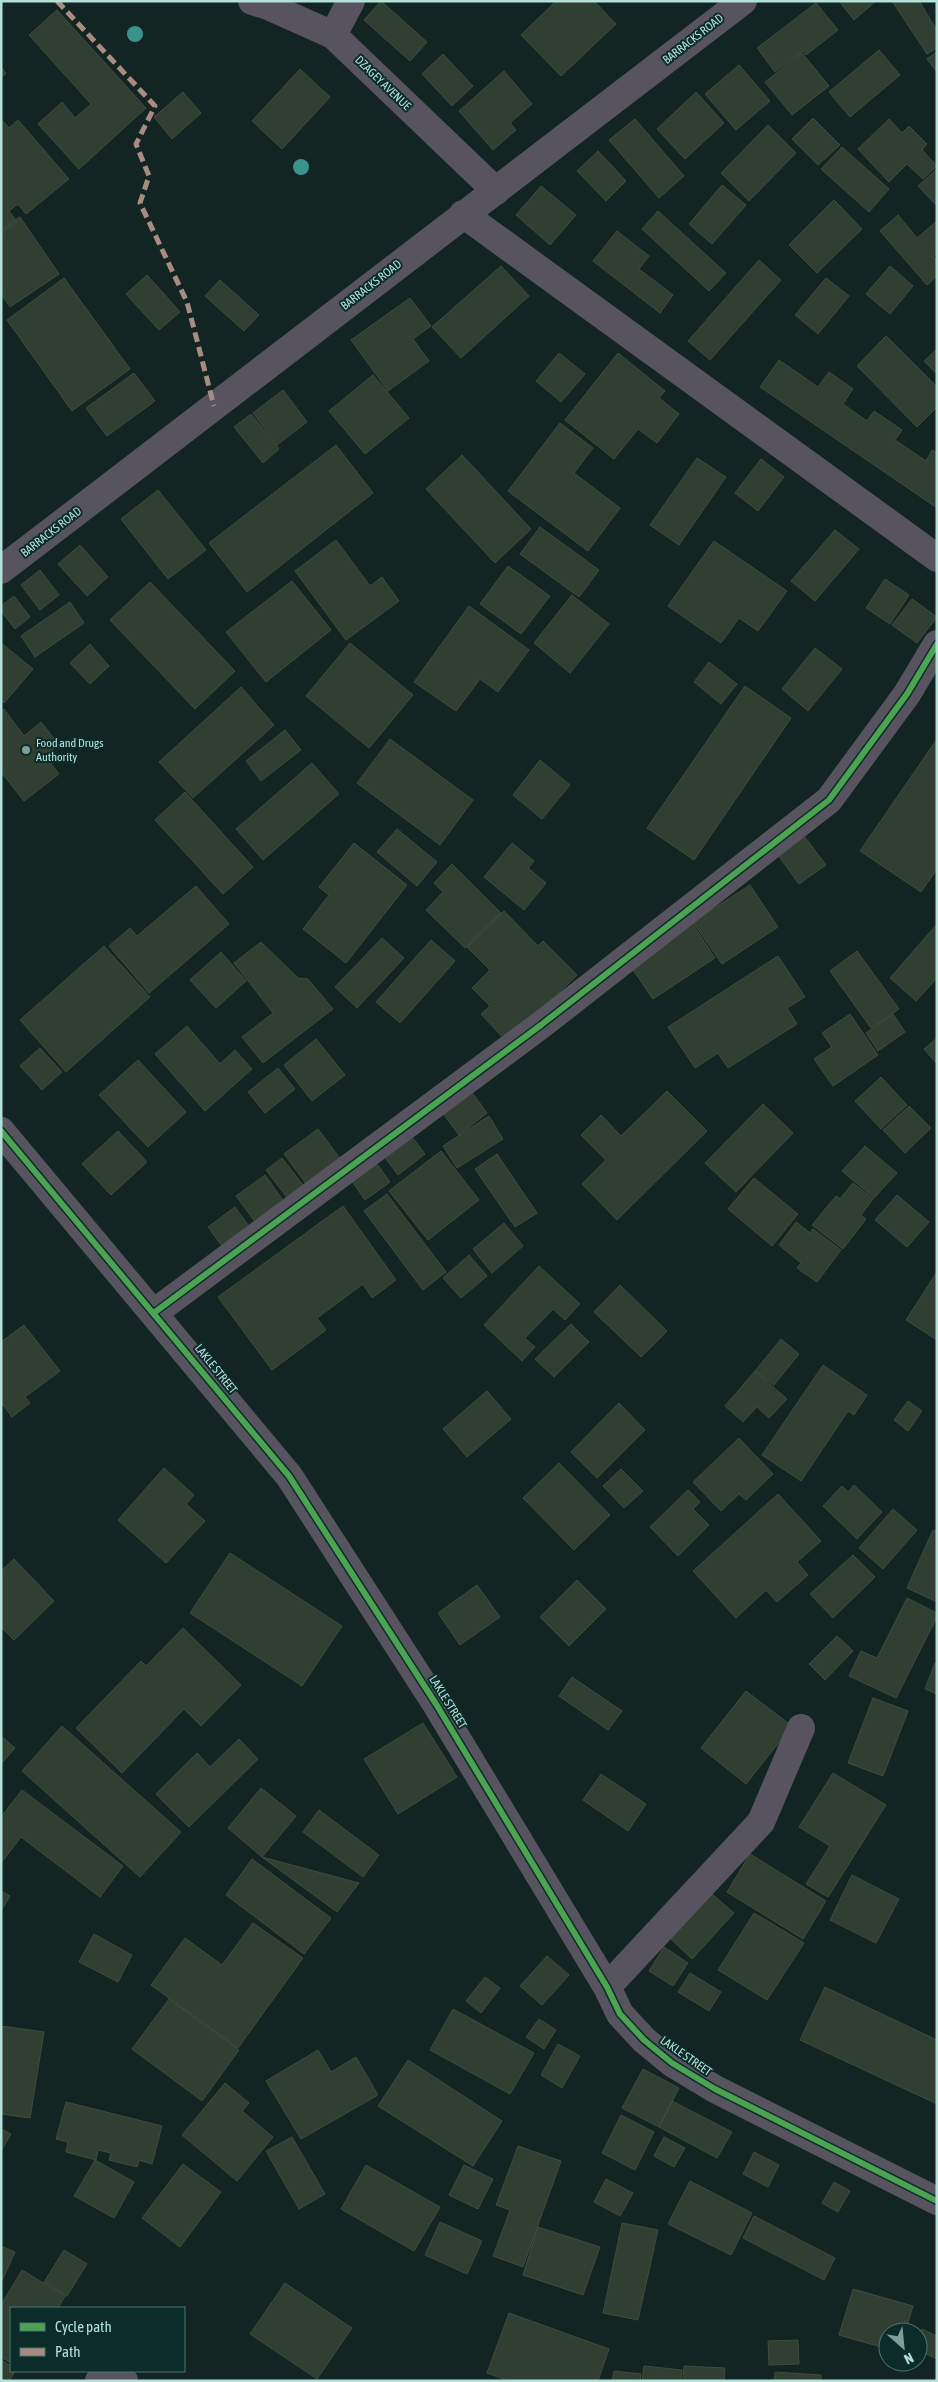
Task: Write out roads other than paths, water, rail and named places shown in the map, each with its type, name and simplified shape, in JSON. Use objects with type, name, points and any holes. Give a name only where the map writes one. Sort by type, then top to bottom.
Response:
[{"type":"street","name":"DZAGEY AVENUE","points":[[252,1],[268,6],[333,35],[496,191]]},
{"type":"street","points":[[333,35],[351,1]]},
{"type":"street","name":"BARRACKS ROAD","points":[[1,570],[743,1]]},
{"type":"street","points":[[464,214],[937,558]]},
{"type":"street","points":[[155,1312],[541,1026],[830,800],[907,694],[937,644]]},
{"type":"street","name":"LAKLE STREET","points":[[1,1131],[155,1312],[289,1476],[436,1704],[607,1987],[620,2014],[644,2040],[672,2063],[714,2089],[937,2201]]},
{"type":"street","points":[[607,1987],[761,1822],[801,1728]]},
{"type":"street","points":[[99,2381],[124,2381]]},
{"type":"place","name":"Food and Drugs Authority","points":[[26,750]]}]
